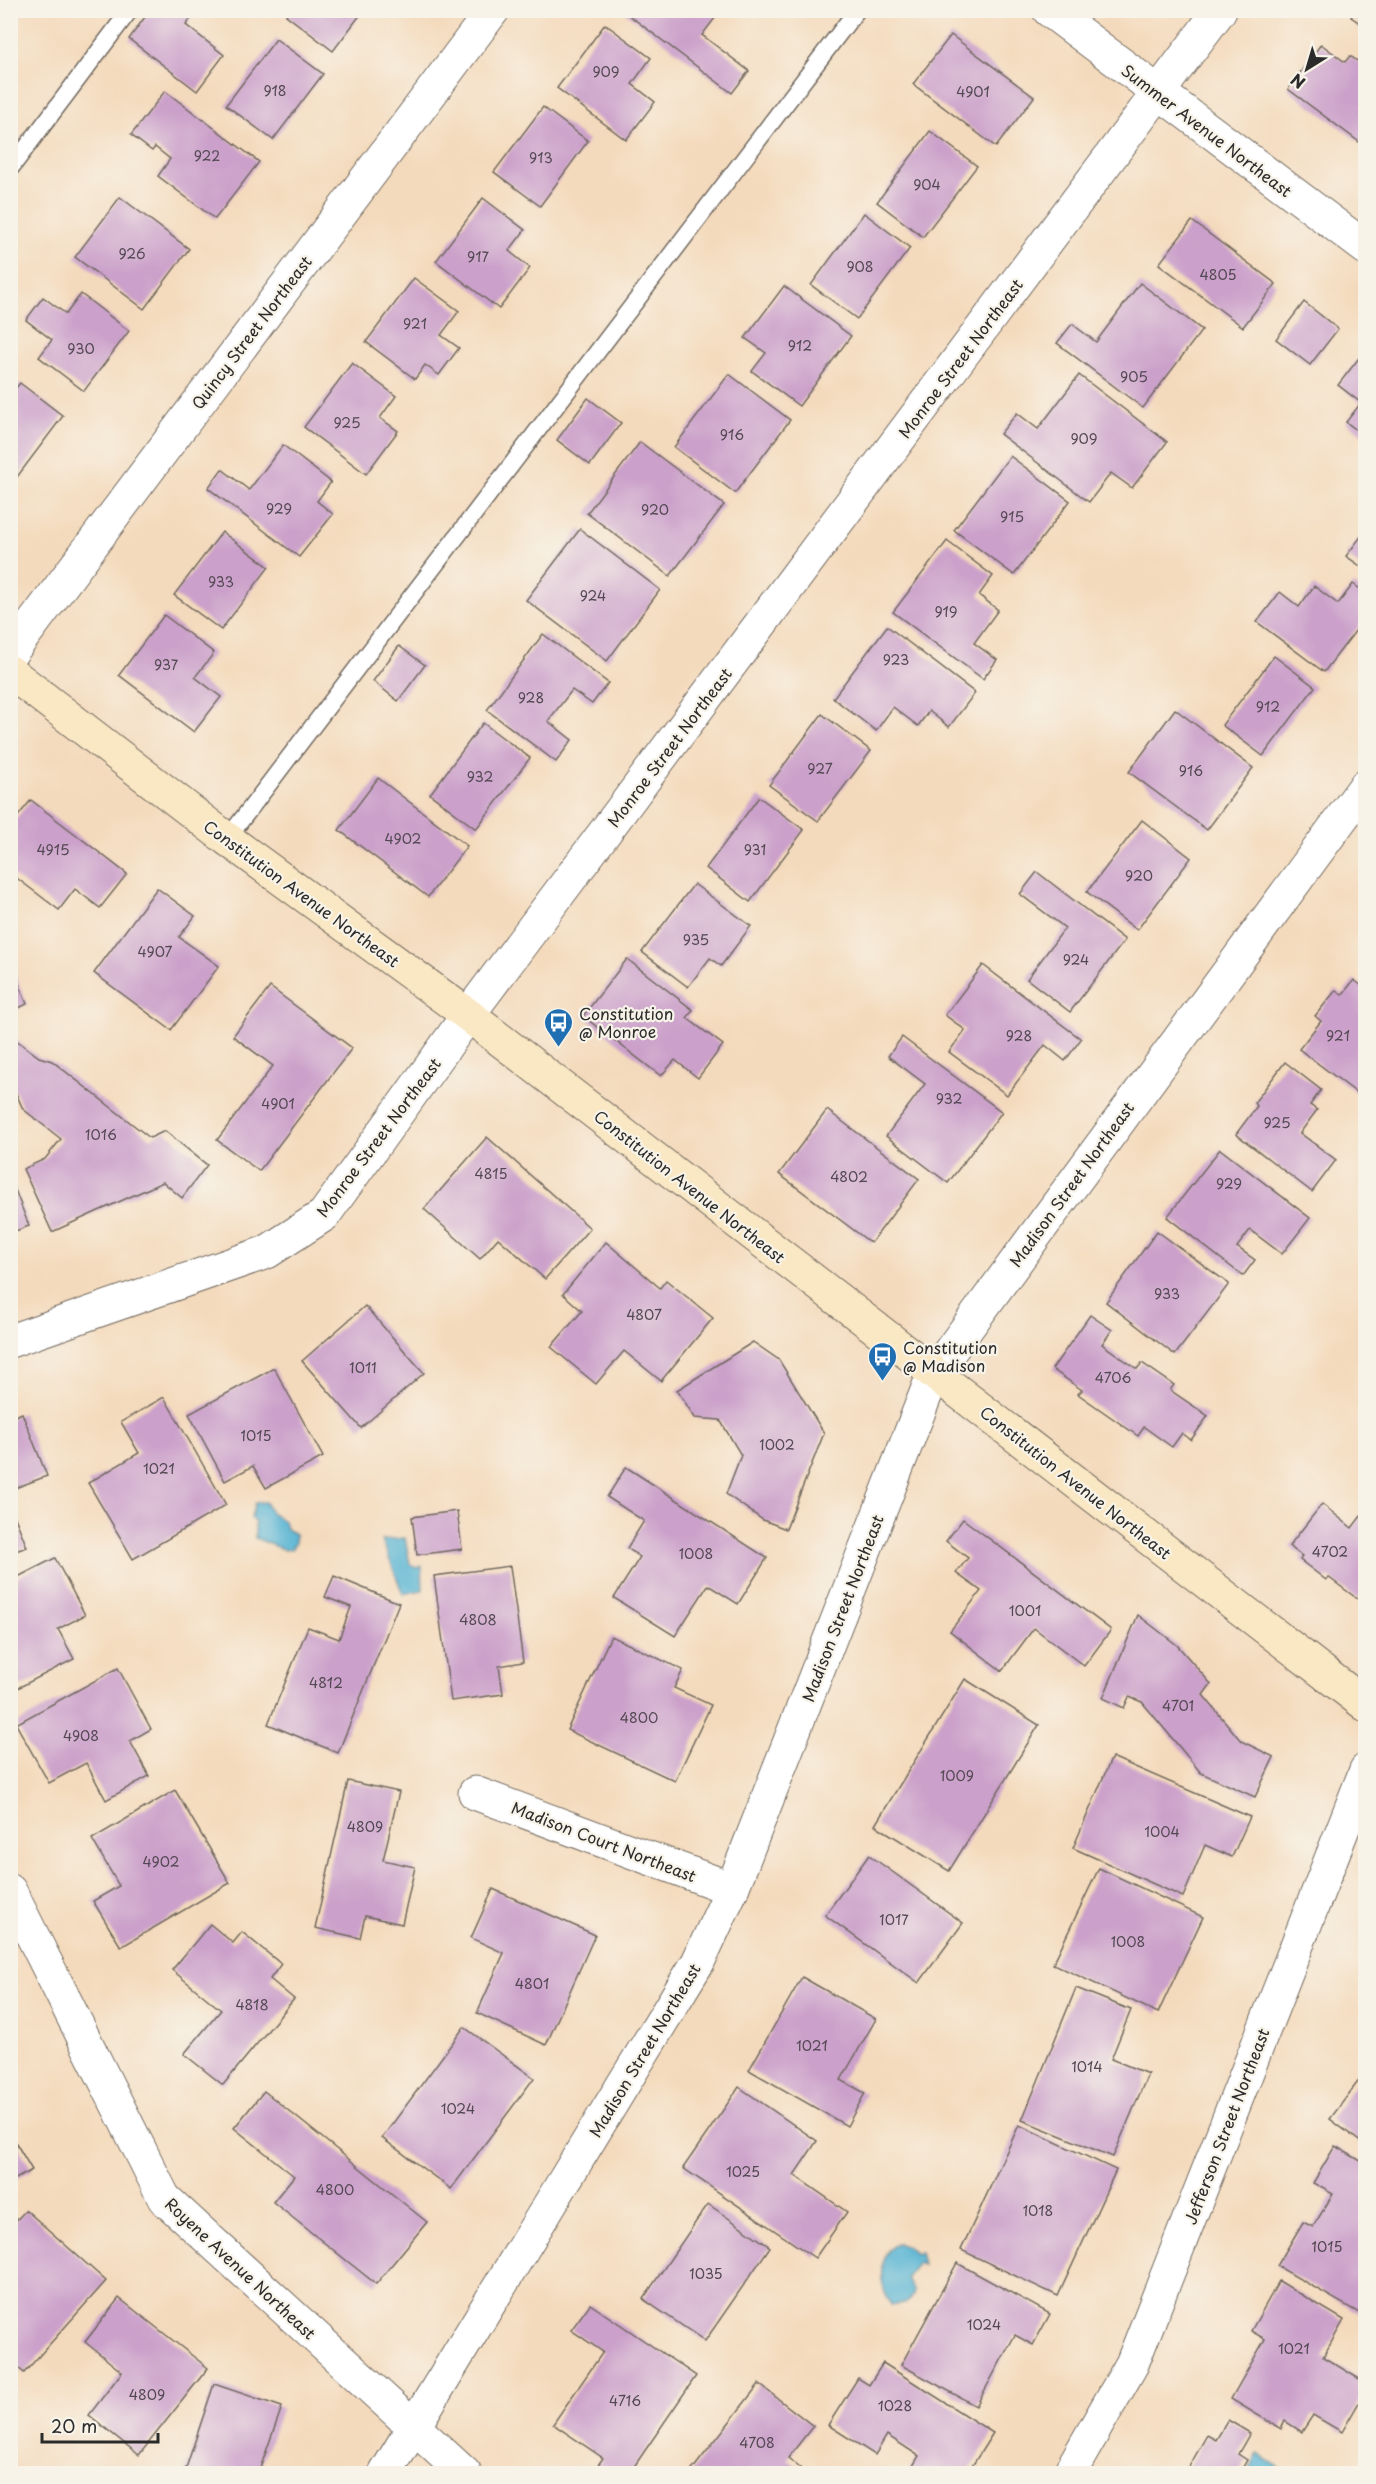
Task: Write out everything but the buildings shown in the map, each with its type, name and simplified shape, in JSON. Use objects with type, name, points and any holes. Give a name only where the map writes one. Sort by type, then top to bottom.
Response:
[{"type":"street","name":"Quincy Street Northeast","points":[[10,654],[493,10]]},
{"type":"street","name":"Summer Avenue Northeast","points":[[1049,10],[1365,248]]},
{"type":"street","name":"Monroe Street Northeast","points":[[10,1341],[267,1252],[324,1215],[468,1015],[1220,10]]},
{"type":"street","name":"Constitution Avenue Northeast","points":[[10,672],[227,838],[468,1015],[1365,1705]]},
{"type":"street","name":"Madison Street Northeast","points":[[385,2474],[698,1962],[732,1889],[934,1372],[1365,784]]},
{"type":"street","name":"Jefferson Street Northeast","points":[[1069,2474],[1132,2364],[1365,1770]]},
{"type":"street","name":"Madison Court Northeast","points":[[476,1793],[732,1889]]},
{"type":"street","name":"Royene Avenue Northeast","points":[[10,1891],[164,2198],[465,2474]]},
{"type":"lane","points":[[10,169],[130,10]]},
{"type":"lane","points":[[227,838],[857,10]]},
{"type":"water","points":[[265,1502],[272,1514],[284,1521],[286,1529],[295,1534],[295,1543],[291,1549],[285,1550],[255,1538],[255,1524],[251,1517],[255,1503]]},
{"type":"water","points":[[405,1538],[410,1564],[416,1568],[422,1566],[423,1590],[403,1594],[382,1540]]},
{"type":"water","points":[[897,2244],[907,2247],[914,2254],[920,2252],[923,2265],[917,2263],[907,2278],[914,2292],[908,2302],[891,2305],[884,2290],[882,2272],[885,2255]]},
{"type":"water","points":[[1258,2454],[1279,2467],[1275,2473],[1248,2473]]},
{"type":"place","name":"Constitution @ Monroe","points":[[558,1048]]},
{"type":"place","name":"Constitution @ Madison","points":[[882,1382]]}]
